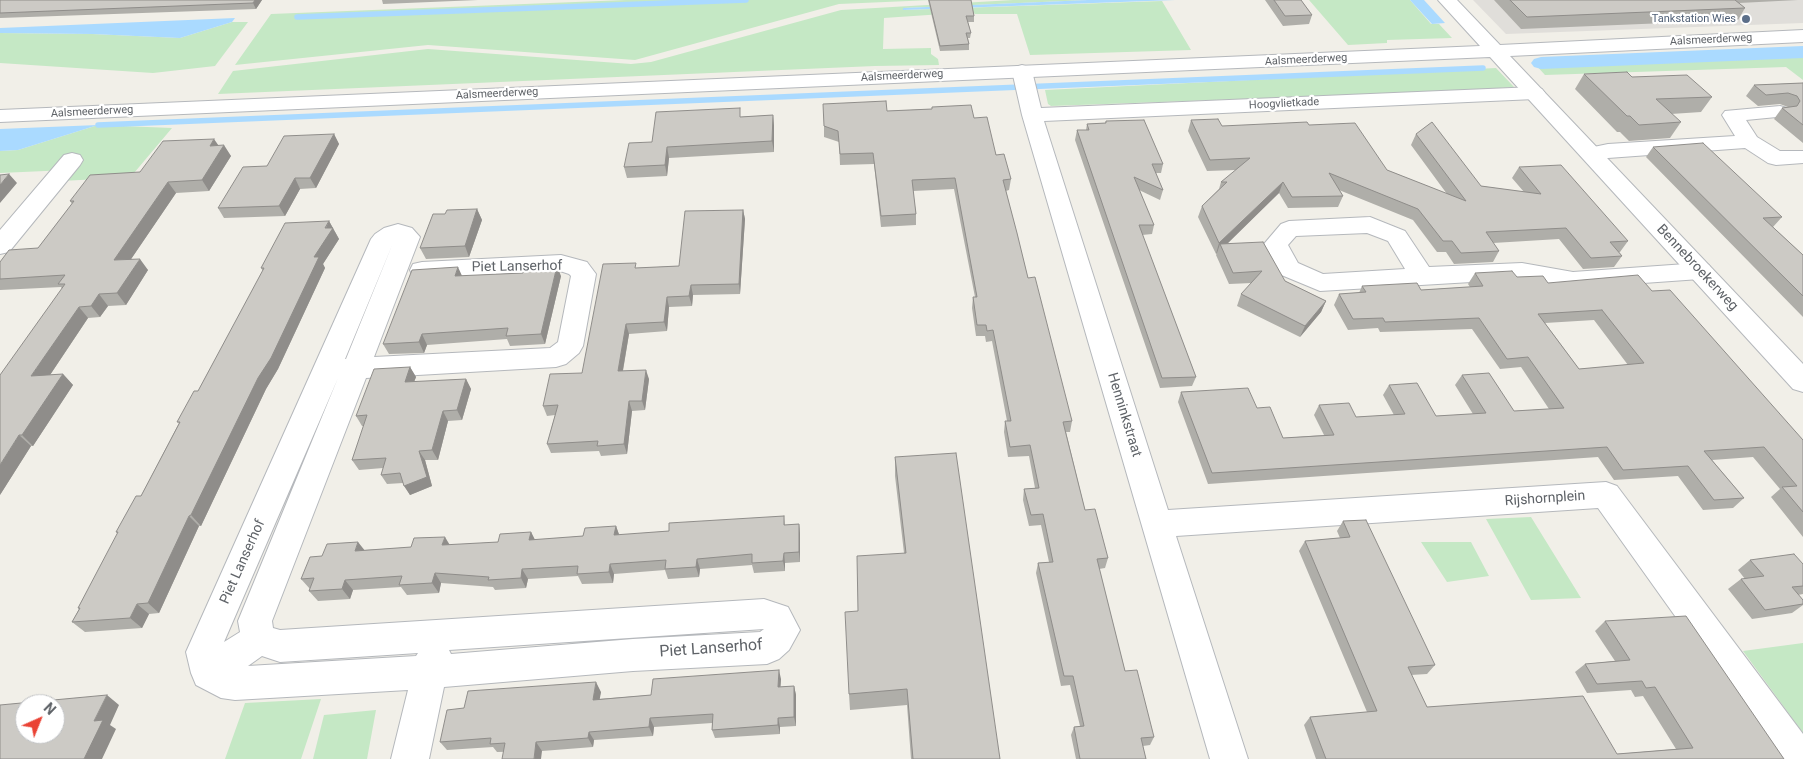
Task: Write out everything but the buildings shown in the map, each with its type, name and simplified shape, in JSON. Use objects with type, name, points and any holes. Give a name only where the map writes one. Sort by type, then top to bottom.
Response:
[{"type":"street","name":"Bennebroekerweg","points":[[1447,0],[1535,92],[1803,382]]},
{"type":"street","name":"Aalsmeerderweg","points":[[0,116],[1026,90],[1495,51],[1803,36]]},
{"type":"street","name":"Hoogvlietkade","points":[[1026,90],[1535,92]]},
{"type":"street","name":"Henninkstraat","points":[[1026,90],[1229,759]]},
{"type":"street","points":[[1780,112],[1732,115],[1749,141],[1776,158],[1800,157]]},
{"type":"street","points":[[1592,154],[1608,151],[1749,141]]},
{"type":"street","points":[[0,246],[72,160]]},
{"type":"street","points":[[1422,276],[1397,236],[1370,225],[1289,228],[1276,244],[1288,268],[1320,283],[1522,270],[1573,280],[1700,271]]},
{"type":"street","name":"Piet Lanserhof","points":[[341,369],[255,621],[258,639],[280,646],[764,614],[776,618],[783,630],[767,648],[633,655],[430,672],[235,683],[221,682],[208,673],[203,652],[341,369],[382,272],[561,263],[578,268],[584,274],[570,346],[556,357],[341,369]]},
{"type":"street","name":"Rijshornplein","points":[[1157,524],[1606,495],[1799,759]]},
{"type":"street","points":[[410,759],[438,636]]},
{"type":"street","points":[[208,673],[258,639]]},
{"type":"shaded area","points":[[1473,0],[1803,0],[1803,23],[1506,34]]},
{"type":"green space","points":[[626,0],[932,0],[839,4],[635,60],[428,45],[235,65],[271,14]]},
{"type":"green space","points":[[1013,0],[1088,0],[904,8],[903,10],[1162,1],[1191,50],[1030,55],[1017,14],[975,14],[972,12],[884,18],[883,49],[931,48],[931,54],[938,59],[939,65],[875,66],[218,94],[233,71],[428,49],[631,64],[651,62],[841,10]]},
{"type":"green space","points":[[1309,0],[1410,0],[1431,24],[1439,24],[1452,38],[1387,40],[1387,43],[1348,45]]},
{"type":"green space","points":[[232,22],[248,22],[215,66],[153,73],[0,63],[0,33],[92,34],[180,38]]},
{"type":"green space","points":[[1803,51],[1803,80],[1786,67],[1545,75],[1534,63]]},
{"type":"green space","points":[[1496,68],[1514,87],[1461,91],[1051,106],[1048,104],[1045,90]]},
{"type":"green space","points":[[98,125],[172,128],[134,173],[119,178],[61,181],[68,170],[0,173],[0,151],[18,150]]},
{"type":"green space","points":[[1531,517],[1581,598],[1531,600],[1486,519]]},
{"type":"green space","points":[[1421,542],[1471,542],[1489,576],[1447,582]]},
{"type":"green space","points":[[1803,643],[1803,733],[1743,651]]},
{"type":"green space","points":[[321,699],[301,759],[225,759],[245,703]]},
{"type":"green space","points":[[376,710],[367,759],[313,759],[324,715]]},
{"type":"water","points":[[1088,0],[1175,0],[903,10],[903,8]]},
{"type":"water","points":[[1410,0],[1424,0],[1445,23],[1432,24]]},
{"type":"water","points":[[235,18],[232,22],[180,38],[92,34],[0,33],[0,28]]},
{"type":"water","points":[[98,125],[18,150],[0,151],[0,129]]},
{"type":"waterway","points":[[297,17],[746,0]]},
{"type":"waterway","points":[[1541,63],[1803,52]]},
{"type":"waterway","points":[[98,125],[1483,68]]},
{"type":"place","name":"Tankstation Wies","points":[[1746,19]]}]
